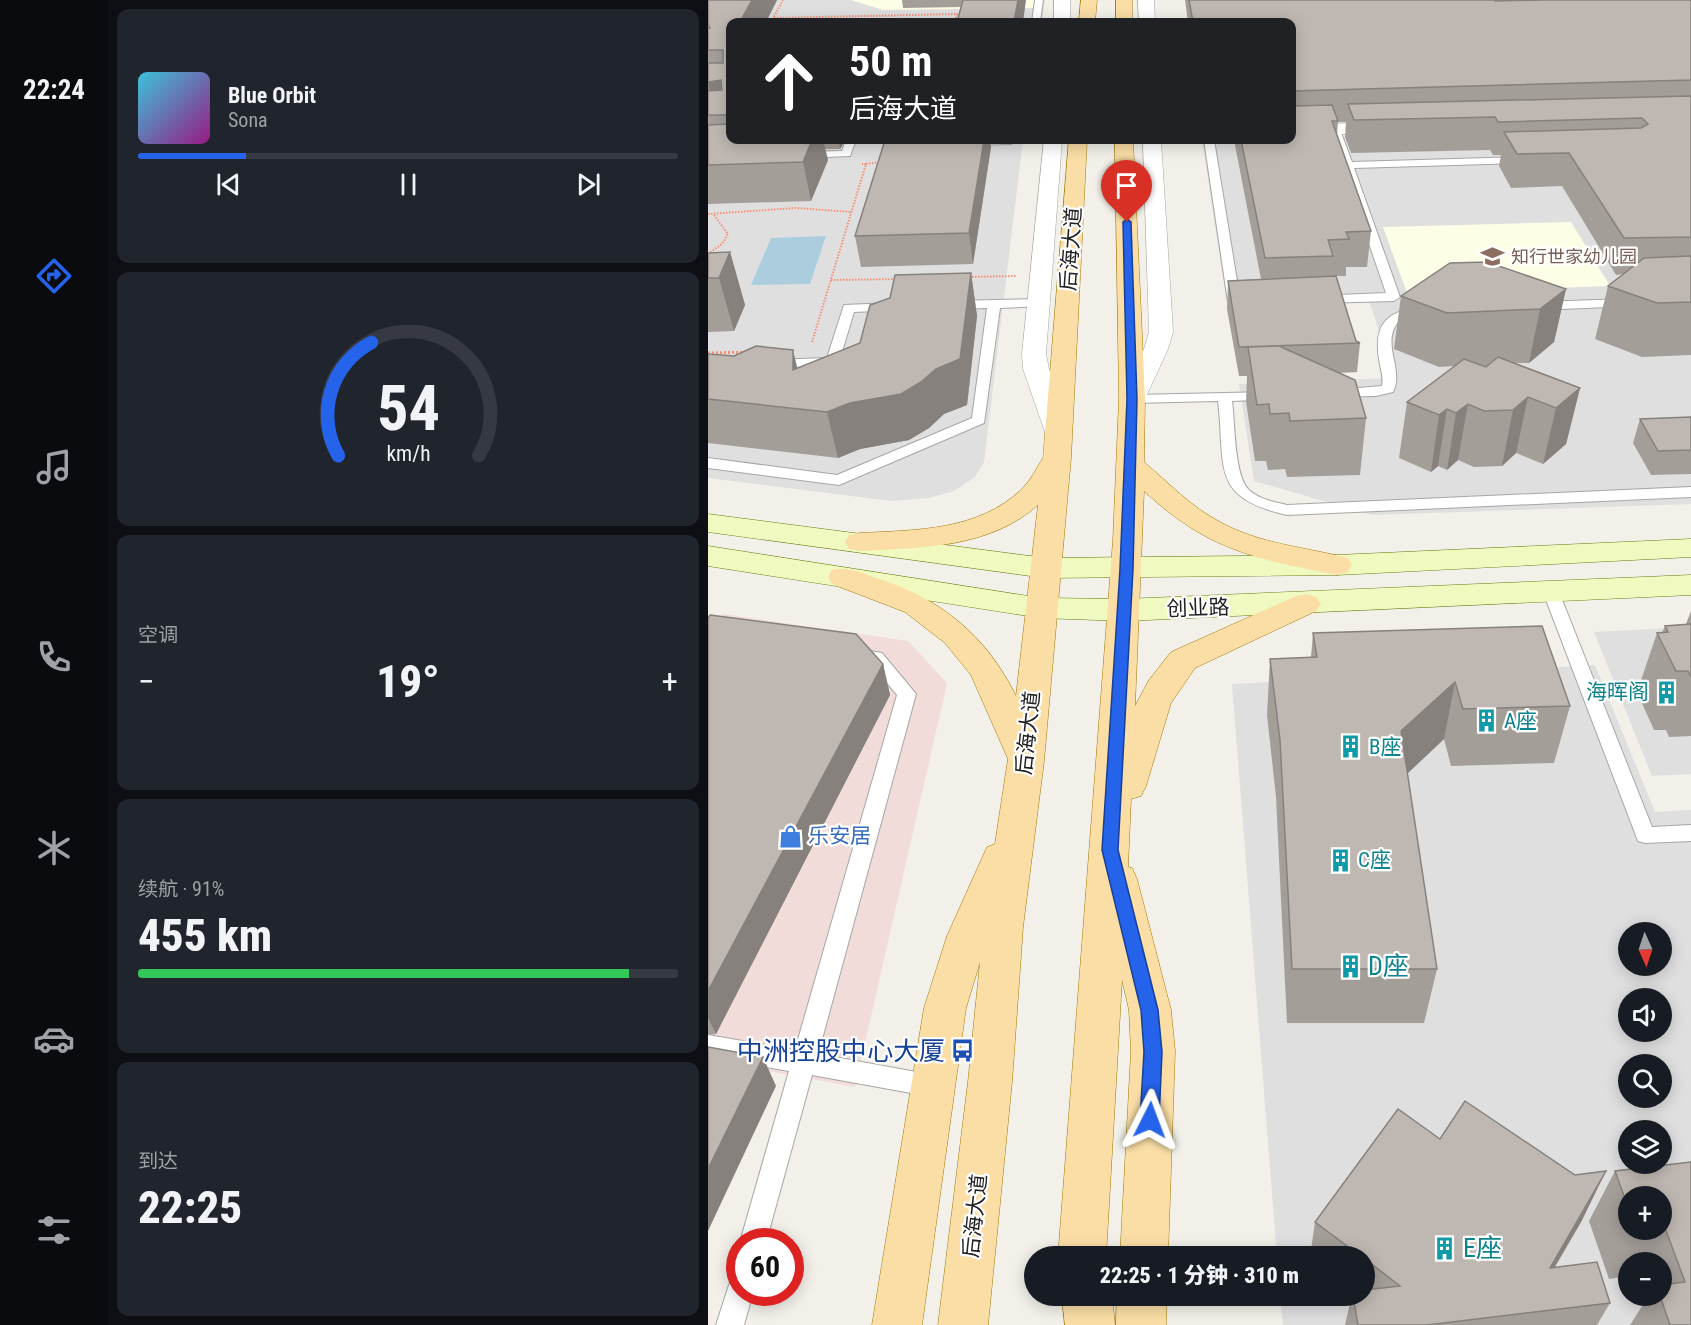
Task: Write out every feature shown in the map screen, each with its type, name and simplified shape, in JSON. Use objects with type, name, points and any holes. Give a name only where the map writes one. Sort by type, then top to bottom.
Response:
[{"type":"main road","points":[[1087,18],[1089,0]]},
{"type":"main road","points":[[1124,0],[1124,18]]},
{"type":"main road","name":"后海大道","points":[[962,1319],[990,1082],[1003,927],[1026,761],[1058,445],[1078,144]]},
{"type":"main road","points":[[1085,1246],[1127,569],[1132,399],[1124,144]]},
{"type":"main road","points":[[860,542],[932,537],[996,520],[1032,495],[1058,445]]},
{"type":"main road","points":[[1130,464],[1208,528],[1236,541],[1337,565]]},
{"type":"main road","name":"创业路","points":[[708,523],[1045,568],[1127,569],[1337,565],[1691,548]]},
{"type":"main road","name":"创业路","points":[[708,556],[1041,608],[1125,610],[1305,604],[1691,585]]},
{"type":"main road","points":[[843,577],[915,604],[949,628],[969,647],[996,685],[1026,761]]},
{"type":"main road","points":[[1144,1246],[1153,1052],[1150,1020],[1110,850],[1155,696],[1168,675],[1183,660],[1305,604]]},
{"type":"main road","points":[[897,1325],[945,1008],[956,967],[1018,818]]},
{"type":"main road","points":[[1077,1325],[1079,1306]]},
{"type":"main road","points":[[1087,1306],[1090,1325]]},
{"type":"main road","points":[[1141,1325],[1142,1306]]},
{"type":"street","points":[[1062,0],[1062,18]]},
{"type":"street","points":[[1146,0],[1147,18]]},
{"type":"street","points":[[1296,130],[1406,128]]},
{"type":"street","points":[[1053,144],[1034,354],[1036,369],[1058,445]]},
{"type":"street","points":[[1132,399],[1156,350],[1161,332],[1152,144]]},
{"type":"lane","points":[[1037,18],[1039,0]]},
{"type":"lane","points":[[1303,300],[1394,297],[1335,130]]},
{"type":"lane","points":[[789,156],[846,154],[850,144]]},
{"type":"lane","points":[[1210,144],[1234,302],[1246,302]]},
{"type":"lane","points":[[1347,165],[1538,159]]},
{"type":"lane","points":[[938,306],[1039,303]]},
{"type":"lane","points":[[1530,306],[1635,303]]},
{"type":"lane","points":[[708,463],[839,480],[979,420],[994,304]]},
{"type":"lane","points":[[753,358],[833,362],[849,308],[904,307]]},
{"type":"lane","points":[[1318,394],[1376,392],[1388,389],[1390,381],[1383,337],[1389,323],[1398,315],[1413,310],[1436,310]]},
{"type":"lane","points":[[1132,399],[1283,396]]},
{"type":"lane","points":[[1226,398],[1236,482],[1247,495],[1263,505],[1287,510],[1691,492]]},
{"type":"lane","points":[[1551,592],[1645,835],[1691,833]]},
{"type":"lane","points":[[757,1228],[907,694],[876,657],[842,652]]},
{"type":"lane","points":[[708,1046],[933,1086]]},
{"type":"lane","points":[[730,1325],[736,1306]]},
{"type":"path","points":[[783,0],[774,18],[957,14],[956,18]]},
{"type":"path","points":[[809,350],[866,164],[855,164]]},
{"type":"path","points":[[708,214],[796,208],[852,212]]},
{"type":"path","points":[[708,254],[722,244],[728,234],[713,214]]},
{"type":"path","points":[[955,277],[1023,276]]},
{"type":"path","points":[[831,280],[910,278]]},
{"type":"path","points":[[708,353],[753,358]]},
{"type":"shaded area","points":[[708,0],[1045,0],[1043,18],[726,18]]},
{"type":"shaded area","points":[[851,0],[1035,0],[1034,8],[883,10]]},
{"type":"shaded area","points":[[708,100],[726,133],[726,144],[1023,144],[984,462],[975,477],[954,491],[929,498],[891,501],[708,478]]},
{"type":"shaded area","points":[[1691,128],[1691,504],[1372,515],[1254,481],[1239,384],[1394,378],[1367,294],[1226,298],[1203,144],[1296,144],[1296,138]]},
{"type":"shaded area","name":"知行世家幼儿园","points":[[1571,222],[1610,286],[1407,293],[1383,227]]},
{"type":"shaded area","points":[[723,614],[908,641],[947,683],[855,1087],[708,1060],[708,636]]},
{"type":"shaded area","points":[[1691,627],[1691,774],[1652,776],[1594,632]]},
{"type":"shaded area","points":[[1595,665],[1655,812],[1691,810],[1691,1325],[1283,1325],[1281,1306],[1375,1306],[1375,1246],[1276,1246],[1232,684]]},
{"type":"water","points":[[826,236],[810,284],[751,285],[771,238]]},
{"type":"building","points":[[708,0],[752,0],[742,18],[726,18],[726,115],[708,115],[708,91],[722,90],[721,80],[708,82],[708,63],[723,63],[723,50],[708,50],[708,28],[710,28]]},
{"type":"building","points":[[963,0],[1018,0],[1015,18],[958,18]]},
{"type":"building","points":[[1189,0],[1691,0],[1691,80],[1296,91],[1296,18],[1192,18]]},
{"type":"building","points":[[1691,96],[1691,237],[1624,238],[1569,153],[1517,154],[1504,132],[1641,128],[1648,124],[1642,118],[1498,122],[1495,117],[1354,120],[1348,104]]},
{"type":"building","points":[[1332,105],[1338,121],[1332,121],[1371,231],[1346,232],[1349,239],[1328,240],[1333,256],[1265,258],[1242,144],[1296,144],[1296,106]]},
{"type":"building","points":[[726,124],[726,144],[810,144],[803,162],[708,165],[708,125]]},
{"type":"building","points":[[884,144],[983,144],[969,233],[855,236]]},
{"type":"building","points":[[730,252],[719,278],[708,278],[708,253]]},
{"type":"building","points":[[1691,256],[1691,302],[1657,303],[1608,286],[1644,258]]},
{"type":"building","points":[[1487,262],[1566,289],[1540,309],[1447,313],[1401,296],[1450,263]]},
{"type":"building","points":[[971,273],[960,359],[936,369],[921,382],[901,394],[850,403],[827,412],[708,399],[708,354],[734,356],[756,346],[793,350],[793,370],[860,343],[870,305],[890,298],[895,275]]},
{"type":"building","points":[[1336,276],[1356,341],[1360,343],[1239,347],[1228,281]]},
{"type":"building","points":[[1279,346],[1355,380],[1366,418],[1290,421],[1289,413],[1270,414],[1269,404],[1257,405],[1248,347]]},
{"type":"building","points":[[1498,357],[1580,388],[1556,408],[1528,397],[1513,410],[1484,411],[1468,404],[1456,413],[1447,409],[1439,415],[1407,402],[1464,359],[1486,367]]},
{"type":"building","points":[[1691,417],[1691,450],[1658,451],[1640,419]]},
{"type":"building","points":[[710,615],[856,634],[883,664],[708,991],[708,618]]},
{"type":"building","points":[[1691,624],[1691,677],[1688,671],[1676,671],[1657,633],[1668,632],[1665,626]]},
{"type":"building","points":[[1542,626],[1570,706],[1463,709],[1455,682],[1401,731],[1437,969],[1292,969],[1280,740],[1270,659],[1317,657],[1313,633]]},
{"type":"building","points":[[708,1047],[763,1057],[708,1169]]},
{"type":"building","points":[[1465,1101],[1575,1175],[1606,1171],[1550,1268],[1597,1262],[1610,1303],[1427,1325],[1358,1325],[1355,1306],[1375,1306],[1375,1289],[1400,1286],[1375,1267],[1375,1246],[1347,1246],[1315,1222],[1398,1109],[1440,1139]]},
{"type":"building","points":[[1691,1162],[1691,1325],[1670,1325],[1663,1306],[1672,1306],[1672,1284],[1685,1282],[1669,1240],[1672,1240],[1672,1186],[1620,1186],[1615,1171],[1618,1171],[1618,1174],[1672,1174],[1672,1164]]},
{"type":"place","name":"知行世家幼儿园","points":[[1493,257]]},
{"type":"place","name":"海晖阁","points":[[1667,692]]},
{"type":"place","name":"A座","points":[[1486,721]]},
{"type":"place","name":"B座","points":[[1351,747]]},
{"type":"place","name":"乐安居","points":[[790,836]]},
{"type":"place","name":"C座","points":[[1340,860]]},
{"type":"place","name":"D座","points":[[1350,966]]},
{"type":"place","name":"中洲控股中心大厦","points":[[963,1051]]},
{"type":"place","name":"E座","points":[[1445,1248]]},
{"type":"route","points":[[1127,222],[1132,399],[1127,569],[1110,850],[1150,1010],[1153,1052],[1150,1120]]}]
